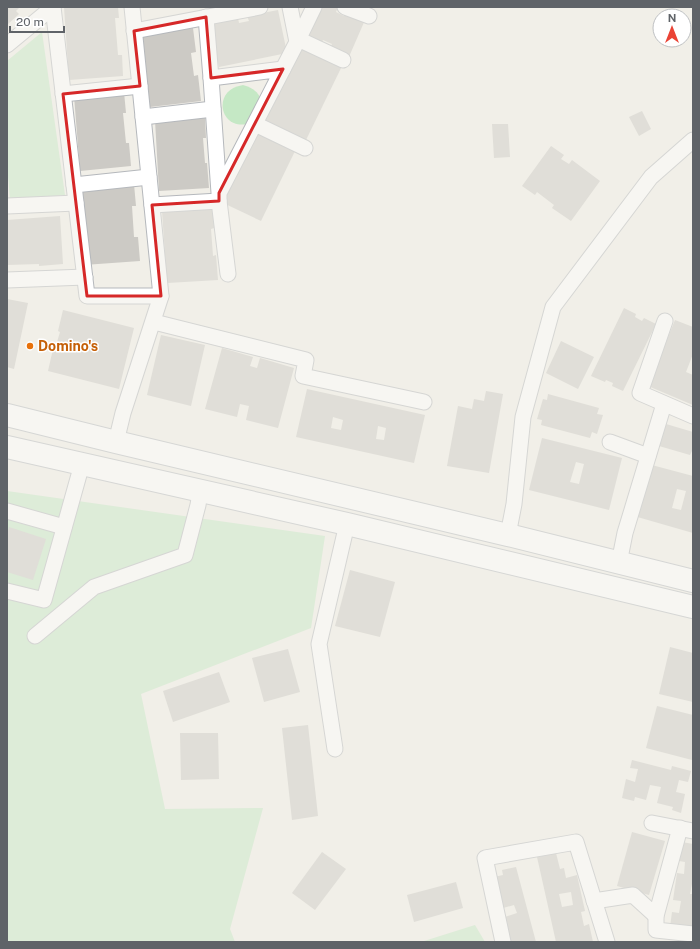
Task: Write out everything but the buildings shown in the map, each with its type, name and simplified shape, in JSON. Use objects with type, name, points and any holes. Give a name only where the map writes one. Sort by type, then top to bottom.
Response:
[{"type":"main road","points":[[7,415],[693,581]]},
{"type":"main road","points":[[111,471],[116,442]]},
{"type":"main road","points":[[8,451],[82,464],[200,492],[347,524],[693,607]]},
{"type":"street","points":[[9,41],[53,7],[87,296],[161,296]]},
{"type":"street","points":[[116,442],[123,413],[154,322],[161,296],[132,7]]},
{"type":"street","points":[[134,31],[260,7]]},
{"type":"street","points":[[290,7],[298,41]]},
{"type":"street","points":[[219,197],[254,124],[298,41],[314,7]]},
{"type":"street","points":[[345,7],[369,16]]},
{"type":"street","points":[[206,17],[219,197],[228,274]]},
{"type":"street","points":[[298,41],[343,60]]},
{"type":"street","points":[[211,78],[283,69]]},
{"type":"street","points":[[63,94],[140,86]]},
{"type":"street","points":[[143,117],[213,109]]},
{"type":"street","points":[[254,124],[305,148]]},
{"type":"street","points":[[508,535],[514,504],[523,417],[554,308],[651,177],[693,140]]},
{"type":"street","points":[[74,185],[149,177]]},
{"type":"street","points":[[152,205],[219,197]]},
{"type":"street","points":[[7,206],[76,204]]},
{"type":"street","points":[[7,280],[85,277]]},
{"type":"street","points":[[154,322],[306,360],[303,376],[424,402]]},
{"type":"street","points":[[665,322],[640,393],[693,416]]},
{"type":"street","points":[[618,563],[625,533],[664,404]]},
{"type":"street","points":[[610,442],[648,456]]},
{"type":"street","points":[[7,591],[44,600],[82,464]]},
{"type":"street","points":[[35,636],[94,588],[185,555],[200,492]]},
{"type":"street","points":[[7,512],[64,527]]},
{"type":"street","points":[[335,749],[319,644],[347,524]]},
{"type":"street","points":[[652,823],[686,830],[656,916],[656,930],[693,934]]},
{"type":"street","points":[[503,942],[485,858],[576,842],[607,942]]},
{"type":"street","points":[[594,901],[632,895],[656,916]]},
{"type":"highlighted area","points":[[206,17],[211,78],[283,69],[219,193],[219,201],[152,205],[161,296],[87,296],[63,94],[140,86],[134,31]]},
{"type":"green space","points":[[42,32],[65,195],[10,200],[7,163],[7,61]]},
{"type":"green space","points":[[243,85],[255,91],[262,102],[251,123],[240,124],[232,122],[226,117],[223,110],[223,102],[226,94],[233,88]]},
{"type":"green space","points":[[7,491],[325,536],[311,628],[141,694],[165,809],[263,808],[230,929],[235,942],[7,942]]},
{"type":"green space","points":[[475,925],[485,942],[421,942]]},
{"type":"place","name":"Domino's","points":[[30,346]]}]
